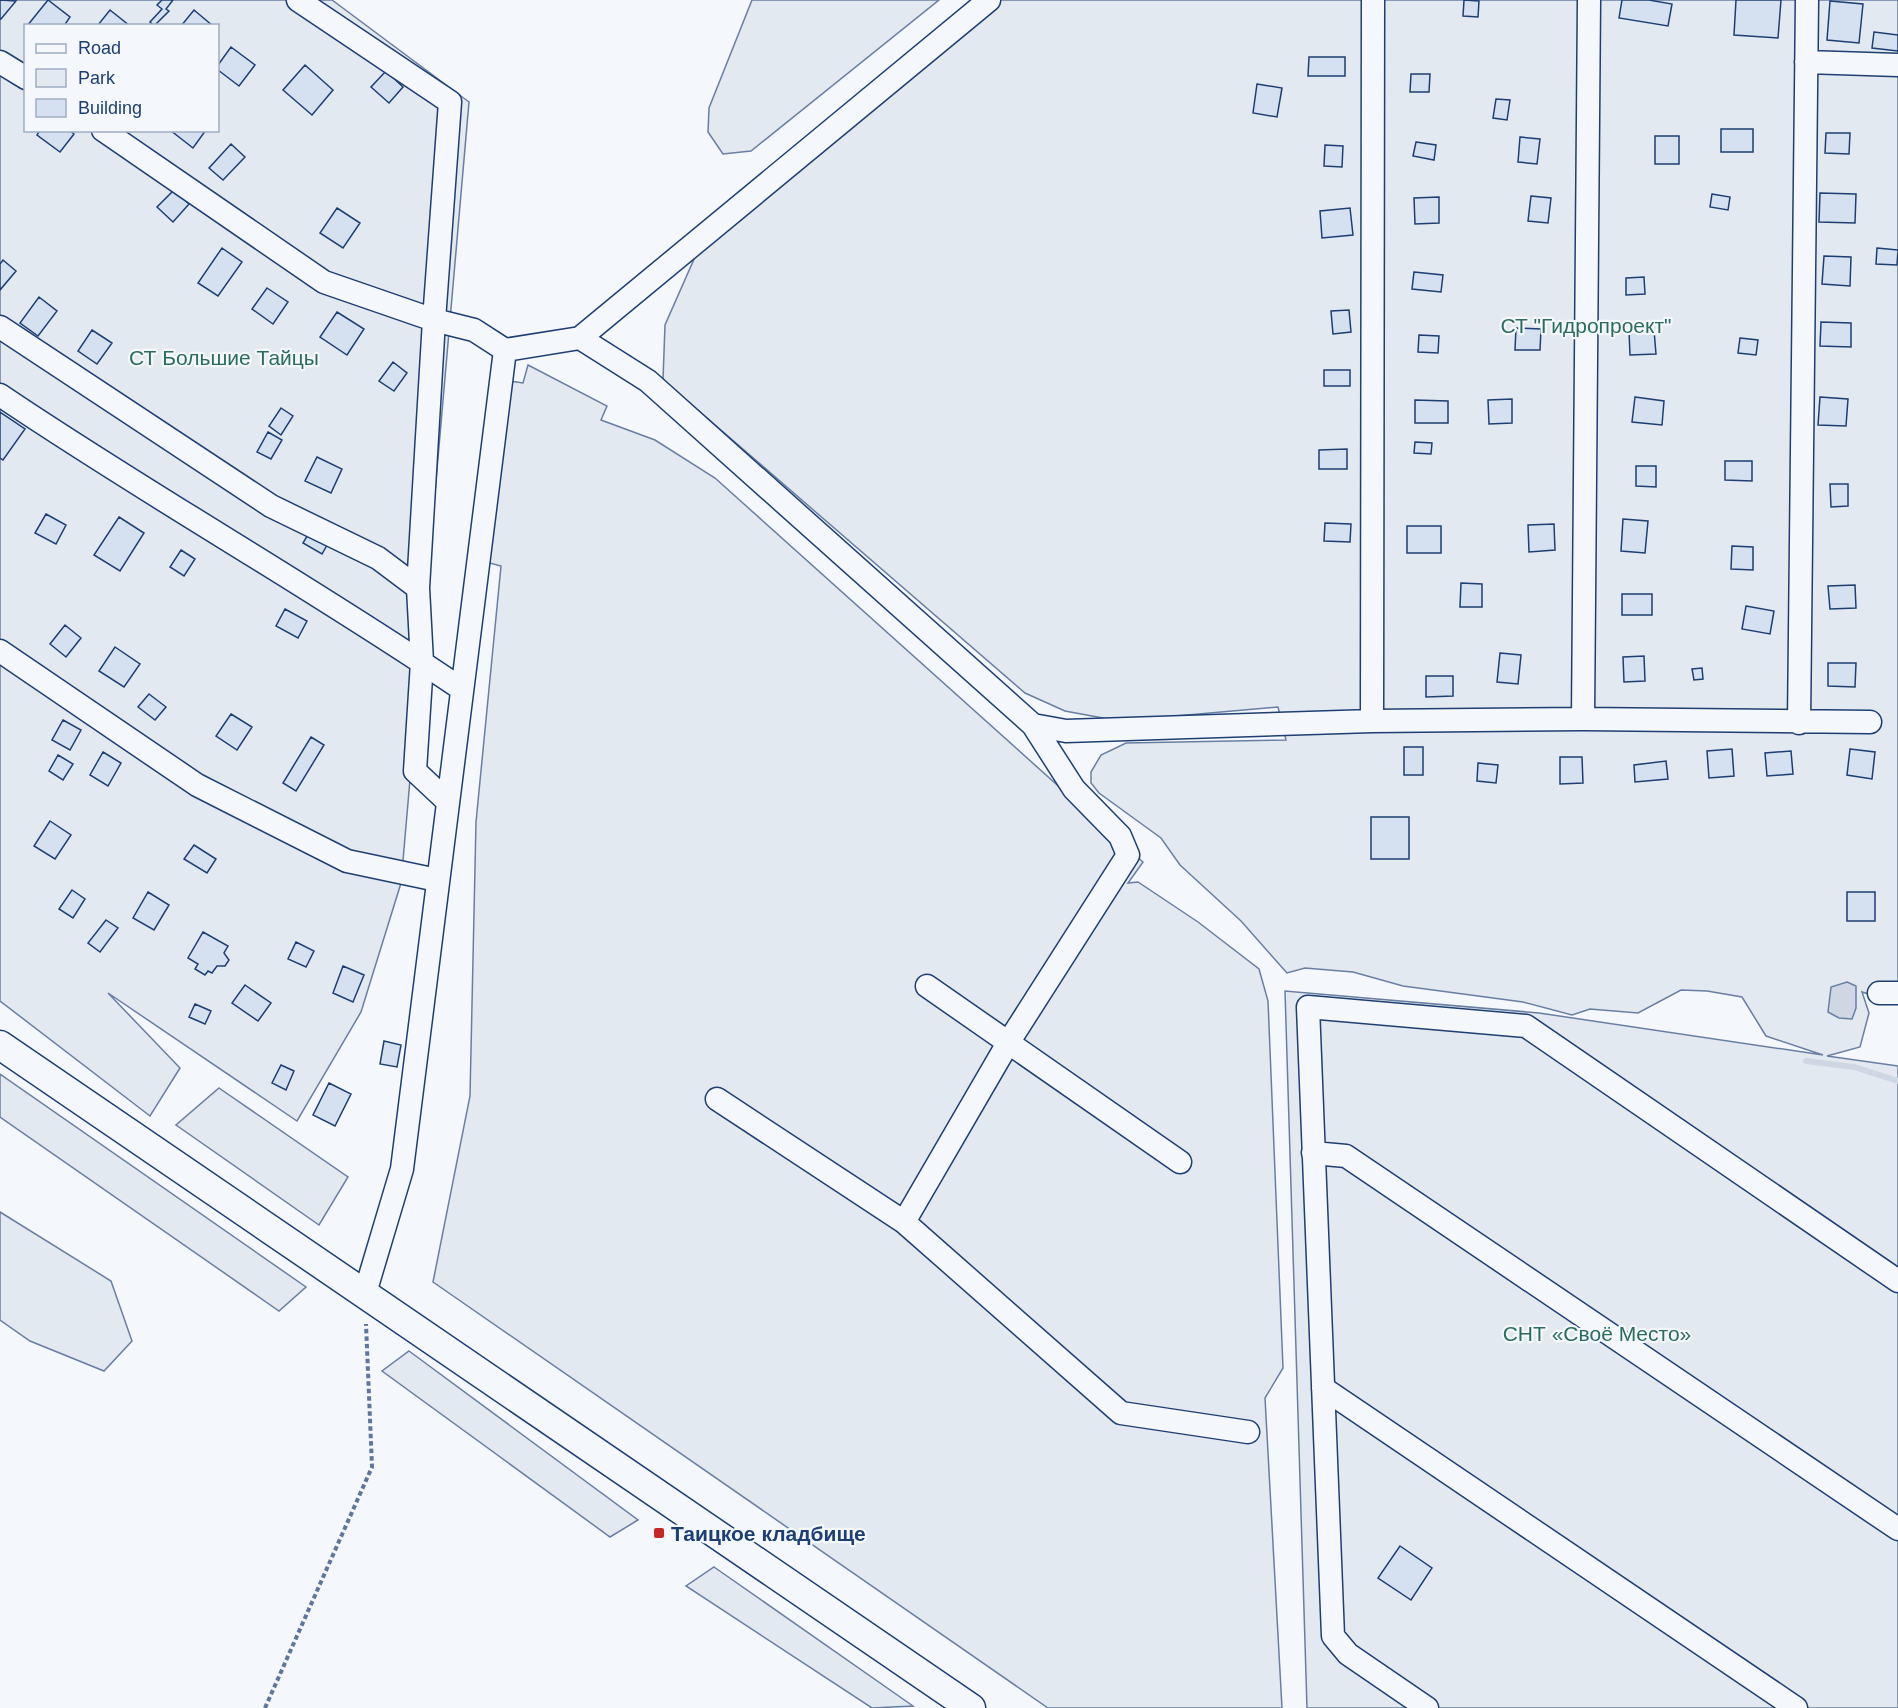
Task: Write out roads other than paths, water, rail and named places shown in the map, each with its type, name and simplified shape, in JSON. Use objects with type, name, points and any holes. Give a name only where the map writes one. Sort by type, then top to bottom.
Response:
[{"type":"main road","points":[[0,1045],[970,1708]]},
{"type":"street","points":[[298,0],[450,102],[418,588],[422,662],[415,771],[447,801]]},
{"type":"street","points":[[106,132],[324,282],[434,320],[474,330],[505,350],[580,338],[989,0]]},
{"type":"street","points":[[1372,721],[1373,0]]},
{"type":"street","points":[[1583,719],[1589,0]]},
{"type":"street","points":[[1799,723],[1807,0]]},
{"type":"street","points":[[0,62],[24,77]]},
{"type":"street","points":[[1806,62],[1898,65]]},
{"type":"street","points":[[0,327],[271,506],[378,558],[418,588]]},
{"type":"street","points":[[580,338],[648,381],[1033,725],[1074,789],[1119,836],[1128,855],[1008,1043],[904,1222]]},
{"type":"street","points":[[364,1293],[402,1169],[460,688],[505,350]]},
{"type":"street","points":[[0,395],[73,444],[460,688]]},
{"type":"street","points":[[0,651],[197,785],[347,861],[437,880]]},
{"type":"street","points":[[1033,725],[1066,731],[1372,721],[1583,719],[1870,722]]},
{"type":"street","points":[[927,986],[1180,1162]]},
{"type":"street","points":[[1427,1708],[1348,1654],[1333,1636],[1308,1007],[1526,1026],[1898,1281]]},
{"type":"street","points":[[717,1100],[904,1222],[1121,1413],[1248,1432]]},
{"type":"street","points":[[1313,1153],[1346,1156],[1898,1529]]},
{"type":"street","points":[[1323,1388],[1796,1708]]},
{"type":"waterway","points":[[1806,1061],[1854,1067],[1898,1081]]},
{"type":"place","name":"Таицкое кладбище","points":[[659,1533]]},
{"type":"park label","name":"СТ \"Гидропроект\"","points":[[1586,325]]},
{"type":"park label","name":"СТ Большие Тайцы","points":[[224,357]]},
{"type":"park label","name":"СНТ «Своё Место»","points":[[1597,1333]]}]
